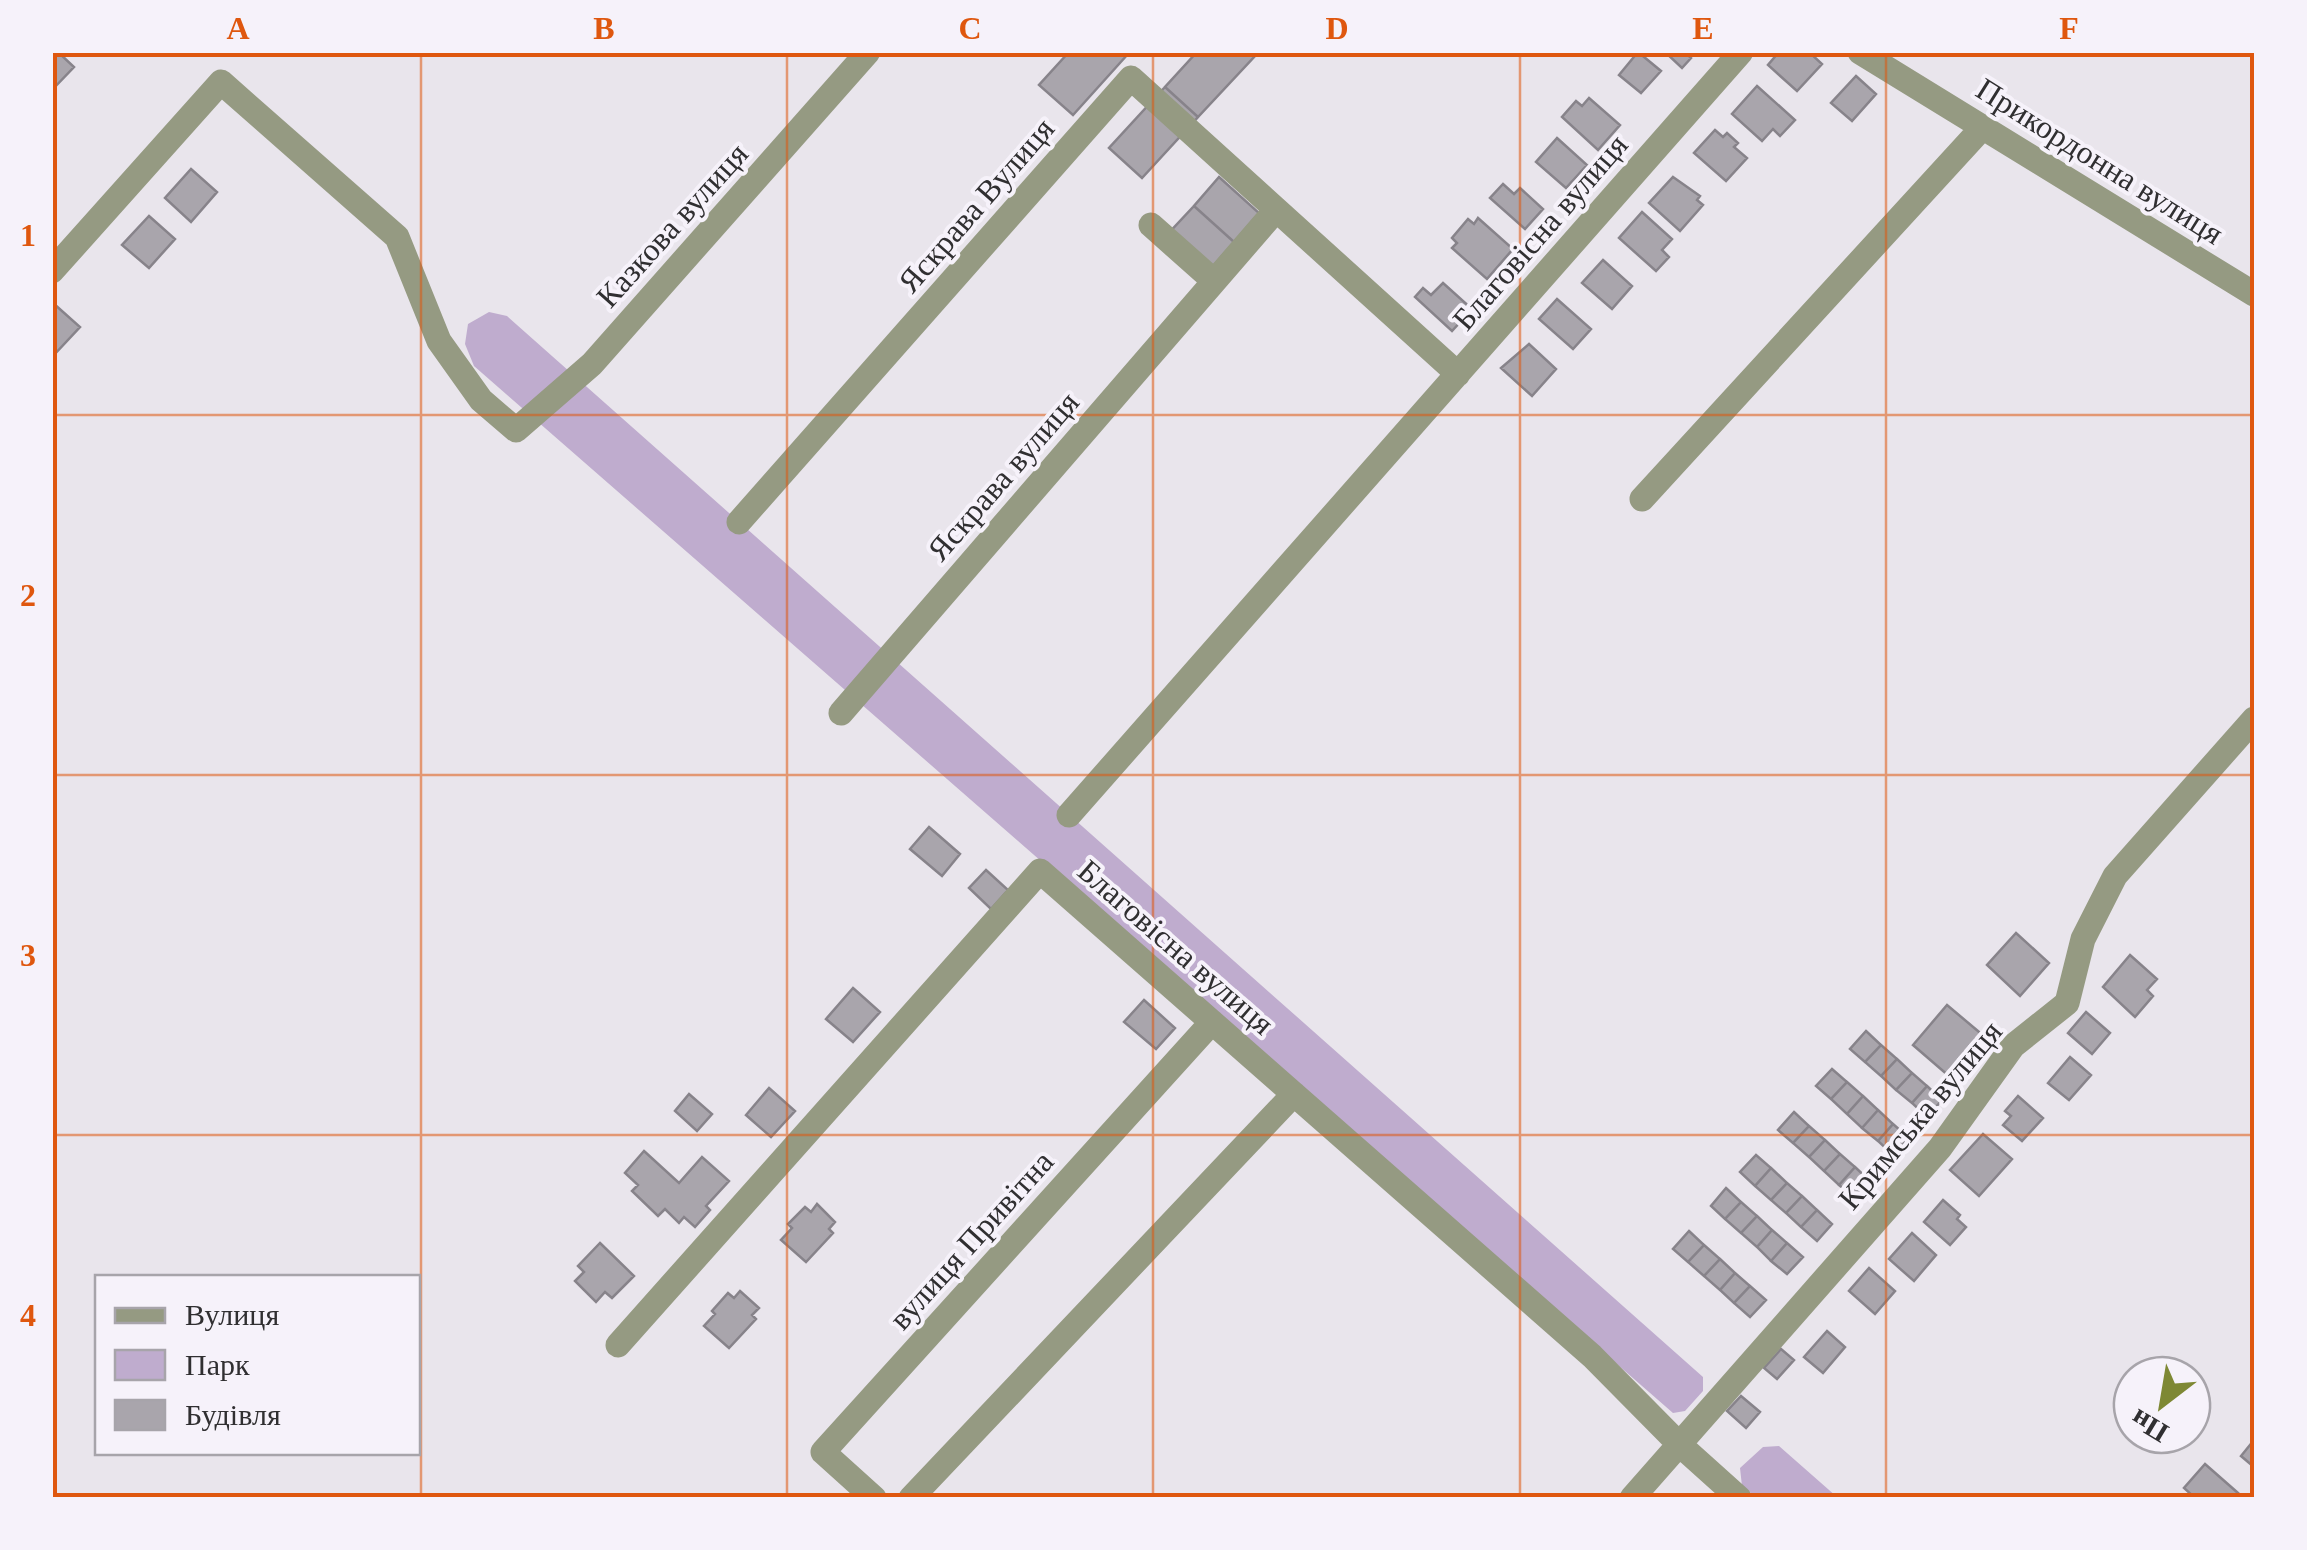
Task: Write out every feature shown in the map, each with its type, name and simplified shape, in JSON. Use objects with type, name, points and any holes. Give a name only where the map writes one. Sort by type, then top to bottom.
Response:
[{"type":"street","name":"Казкова вулиця","points":[[52,272],[221,82],[396,237],[439,342],[481,400],[516,430],[592,364],[868,52]]},
{"type":"street","name":"Благовісна вулиця","points":[[1069,815],[1741,52]]},
{"type":"street","name":"Прикордонна вулиця","points":[[1860,52],[2254,294]]},
{"type":"street","name":"Яскрава Вулиця","points":[[740,522],[1132,78],[1276,210]]},
{"type":"street","points":[[1642,498],[1982,128]]},
{"type":"street","points":[[1276,210],[1458,374]]},
{"type":"street","name":"Яскрава вулиця","points":[[840,712],[1276,210]]},
{"type":"street","points":[[1150,226],[1214,281]]},
{"type":"street","name":"Кримська вулиця","points":[[1632,1498],[1940,1148],[2014,1046],[2067,1003],[2083,938],[2115,876],[2254,719]]},
{"type":"street","name":"Благовісна вулиця","points":[[618,1345],[1040,871],[1592,1356],[1738,1498]]},
{"type":"street","name":"вулиця Привітна","points":[[874,1498],[823,1452],[1212,1022]]},
{"type":"street","points":[[912,1498],[1294,1094]]},
{"type":"green space","points":[[489,312],[507,316],[1703,1377],[1703,1391],[1685,1411],[1673,1413],[474,366],[465,344],[468,324]]},
{"type":"green space","points":[[1779,1446],[1837,1497],[1756,1497],[1742,1486],[1740,1468],[1763,1447]]},
{"type":"building","points":[[52,52],[58,52],[74,67],[52,90]]},
{"type":"building","points":[[1069,52],[1128,54],[1073,115],[1039,85]]},
{"type":"building","points":[[1197,52],[1251,52],[1255,56],[1198,117],[1165,87]]},
{"type":"building","points":[[1638,52],[1661,71],[1641,93],[1619,75]]},
{"type":"building","points":[[1665,52],[1685,52],[1691,58],[1682,68]]},
{"type":"building","points":[[1779,52],[1809,52],[1822,64],[1797,91],[1768,65]]},
{"type":"building","points":[[1856,76],[1876,94],[1852,121],[1831,103]]},
{"type":"building","points":[[1757,86],[1795,120],[1780,136],[1773,129],[1762,141],[1732,114]]},
{"type":"building","points":[[1165,87],[1198,117],[1142,178],[1109,148]]},
{"type":"building","points":[[1589,98],[1620,125],[1598,150],[1562,117],[1576,101],[1582,106]]},
{"type":"building","points":[[1715,130],[1723,137],[1727,133],[1738,143],[1734,147],[1747,158],[1726,181],[1694,153]]},
{"type":"building","points":[[1557,138],[1587,165],[1566,188],[1536,162]]},
{"type":"building","points":[[191,169],[217,192],[191,222],[165,198]]},
{"type":"building","points":[[1219,177],[1259,213],[1234,242],[1194,206]]},
{"type":"building","points":[[1673,177],[1700,196],[1697,200],[1703,205],[1680,231],[1649,203]]},
{"type":"building","points":[[1503,184],[1514,194],[1520,188],[1543,209],[1525,229],[1490,198]]},
{"type":"building","points":[[1194,206],[1234,242],[1208,272],[1166,236]]},
{"type":"building","points":[[1642,212],[1672,239],[1662,250],[1669,257],[1656,271],[1619,238]]},
{"type":"building","points":[[149,216],[175,239],[149,268],[122,245]]},
{"type":"building","points":[[1478,218],[1513,249],[1487,279],[1452,248],[1457,243],[1452,238],[1468,219],[1474,224]]},
{"type":"building","points":[[1603,260],[1632,286],[1612,309],[1582,283]]},
{"type":"building","points":[[1443,283],[1472,309],[1452,331],[1415,297],[1423,288],[1431,295]]},
{"type":"building","points":[[1557,299],[1591,329],[1573,349],[1539,319]]},
{"type":"building","points":[[52,304],[80,327],[53,356]]},
{"type":"building","points":[[1529,344],[1556,369],[1532,396],[1501,368]]},
{"type":"building","points":[[929,827],[960,854],[942,876],[910,849]]},
{"type":"building","points":[[986,870],[1008,890],[991,909],[969,888]]},
{"type":"building","points":[[2016,933],[2049,963],[2020,996],[1987,965]]},
{"type":"building","points":[[2130,955],[2157,979],[2147,990],[2153,996],[2135,1017],[2103,987]]},
{"type":"building","points":[[853,988],[880,1012],[853,1042],[826,1019]]},
{"type":"building","points":[[1144,1000],[1175,1028],[1156,1049],[1124,1022]]},
{"type":"building","points":[[1947,1005],[1985,1037],[1950,1077],[1913,1045]]},
{"type":"building","points":[[2086,1012],[2110,1033],[2092,1054],[2068,1033]]},
{"type":"building","points":[[1866,1031],[1881,1045],[1865,1062],[1850,1049]]},
{"type":"building","points":[[1881,1045],[1897,1059],[1881,1076],[1865,1062]]},
{"type":"building","points":[[2070,1057],[2091,1075],[2069,1100],[2048,1083]]},
{"type":"building","points":[[1897,1059],[1912,1073],[1896,1090],[1881,1076]]},
{"type":"building","points":[[1832,1069],[1847,1082],[1831,1099],[1816,1086]]},
{"type":"building","points":[[1912,1073],[1927,1086],[1912,1103],[1896,1090]]},
{"type":"building","points":[[1847,1082],[1863,1096],[1847,1114],[1831,1099]]},
{"type":"building","points":[[1927,1086],[1942,1100],[1927,1117],[1912,1103]]},
{"type":"building","points":[[769,1088],[795,1111],[771,1137],[746,1115]]},
{"type":"building","points":[[689,1094],[712,1114],[697,1131],[675,1111]]},
{"type":"building","points":[[1863,1096],[1878,1110],[1862,1128],[1847,1114]]},
{"type":"building","points":[[2018,1096],[2043,1118],[2022,1141],[2003,1125],[2011,1116],[2005,1111]]},
{"type":"building","points":[[1878,1110],[1893,1124],[1878,1141],[1862,1128]]},
{"type":"building","points":[[1794,1112],[1809,1126],[1793,1143],[1778,1130]]},
{"type":"building","points":[[1893,1124],[1909,1138],[1893,1155],[1878,1141]]},
{"type":"building","points":[[1809,1126],[1825,1140],[1809,1157],[1793,1143]]},
{"type":"building","points":[[1983,1134],[2012,1159],[1979,1196],[1950,1170]]},
{"type":"building","points":[[1825,1140],[1840,1154],[1824,1171],[1809,1157]]},
{"type":"building","points":[[644,1151],[679,1183],[702,1157],[729,1181],[706,1206],[710,1210],[695,1227],[684,1217],[679,1223],[665,1209],[658,1216],[632,1191],[638,1185],[625,1173]]},
{"type":"building","points":[[1840,1154],[1855,1167],[1839,1185],[1824,1171]]},
{"type":"building","points":[[1756,1155],[1771,1168],[1755,1186],[1740,1172]]},
{"type":"building","points":[[1855,1167],[1870,1181],[1855,1198],[1839,1185]]},
{"type":"building","points":[[1771,1168],[1787,1183],[1771,1200],[1755,1186]]},
{"type":"building","points":[[1787,1183],[1802,1196],[1786,1213],[1771,1200]]},
{"type":"building","points":[[1726,1188],[1741,1202],[1725,1219],[1711,1206]]},
{"type":"building","points":[[1802,1196],[1817,1210],[1801,1227],[1786,1213]]},
{"type":"building","points":[[1943,1200],[1960,1215],[1957,1219],[1966,1227],[1950,1245],[1924,1222]]},
{"type":"building","points":[[1741,1202],[1757,1216],[1741,1233],[1725,1219]]},
{"type":"building","points":[[817,1204],[835,1222],[829,1229],[833,1233],[806,1262],[781,1240],[792,1228],[788,1224],[805,1207],[811,1212]]},
{"type":"building","points":[[1817,1210],[1832,1224],[1817,1241],[1801,1227]]},
{"type":"building","points":[[1757,1216],[1772,1230],[1757,1247],[1741,1233]]},
{"type":"building","points":[[1772,1230],[1787,1243],[1771,1261],[1757,1247]]},
{"type":"building","points":[[1689,1231],[1704,1245],[1688,1262],[1673,1249]]},
{"type":"building","points":[[1912,1233],[1936,1255],[1914,1281],[1889,1259]]},
{"type":"building","points":[[600,1243],[634,1276],[612,1298],[605,1292],[596,1302],[575,1281],[584,1272],[578,1266]]},
{"type":"building","points":[[1787,1243],[1803,1257],[1787,1274],[1771,1261]]},
{"type":"building","points":[[1704,1245],[1720,1259],[1704,1276],[1688,1262]]},
{"type":"building","points":[[1720,1259],[1735,1273],[1720,1290],[1704,1276]]},
{"type":"building","points":[[1869,1268],[1895,1291],[1875,1314],[1849,1291]]},
{"type":"building","points":[[1735,1273],[1750,1286],[1734,1303],[1720,1290]]},
{"type":"building","points":[[1750,1286],[1766,1300],[1750,1317],[1734,1303]]},
{"type":"building","points":[[740,1291],[759,1308],[752,1315],[756,1319],[729,1348],[704,1326],[728,1293],[734,1298]]},
{"type":"building","points":[[1827,1331],[1845,1347],[1823,1373],[1804,1357]]},
{"type":"building","points":[[1781,1349],[1794,1360],[1777,1379],[1764,1368]]},
{"type":"building","points":[[1741,1396],[1760,1412],[1746,1428],[1727,1411]]},
{"type":"building","points":[[2254,1440],[2254,1467],[2241,1456]]},
{"type":"building","points":[[2205,1464],[2238,1493],[2234,1498],[2195,1498],[2184,1488]]}]
